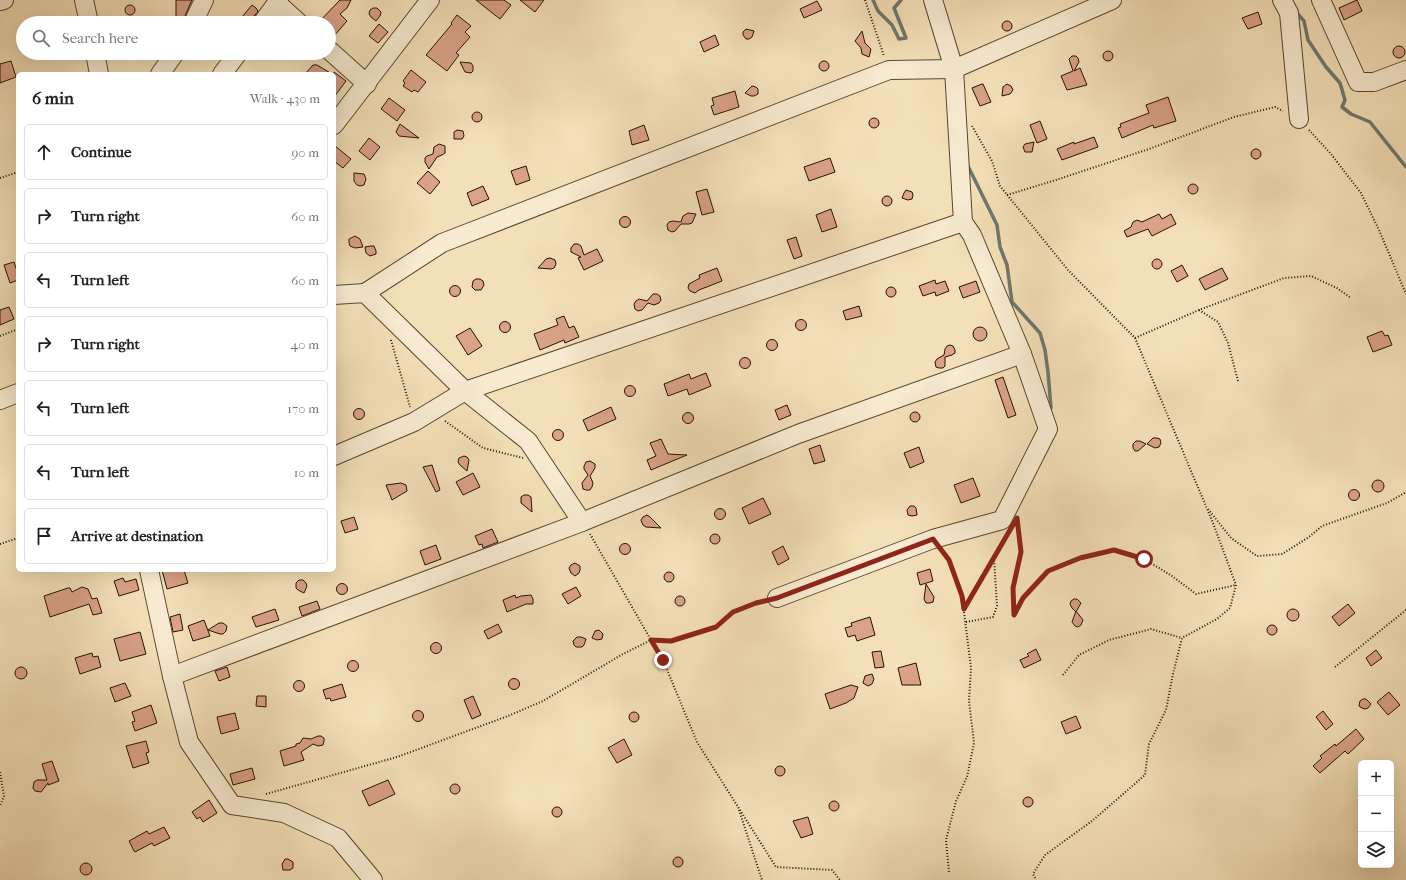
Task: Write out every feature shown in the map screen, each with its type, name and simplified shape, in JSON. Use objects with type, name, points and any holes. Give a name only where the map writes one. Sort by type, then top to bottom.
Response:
[{"type":"street","points":[[0,1],[4,0]]},
{"type":"street","points":[[84,0],[87,16]]},
{"type":"street","points":[[196,16],[204,0]]},
{"type":"street","points":[[336,122],[430,0]]},
{"type":"street","points":[[777,598],[933,539],[1002,520],[1048,429],[1022,354],[972,235],[963,222],[954,70],[933,0]]},
{"type":"street","points":[[336,295],[365,293],[442,243],[889,70],[954,70],[1112,0]]},
{"type":"street","points":[[1282,0],[1289,13],[1299,119]]},
{"type":"street","points":[[1321,0],[1358,82],[1374,82],[1406,70]]},
{"type":"street","points":[[267,16],[278,1],[292,16]]},
{"type":"street","points":[[336,56],[366,84]]},
{"type":"street","points":[[96,60],[99,72]]},
{"type":"street","points":[[161,72],[169,60]]},
{"type":"street","points":[[224,72],[233,60]]},
{"type":"street","points":[[336,455],[414,422],[465,391],[963,222]]},
{"type":"street","points":[[365,293],[465,391],[528,440],[582,522]]},
{"type":"street","points":[[172,676],[582,522],[798,434],[1022,354]]},
{"type":"street","points":[[0,400],[16,394]]},
{"type":"street","points":[[149,572],[172,676],[189,742],[232,805],[284,813],[338,838],[373,880]]},
{"type":"path","points":[[865,0],[889,70]]},
{"type":"path","points":[[1007,194],[1149,149],[1234,117],[1275,108],[1299,119],[1331,154],[1361,193],[1379,230],[1406,294]]},
{"type":"path","points":[[970,123],[992,161],[1000,186],[1068,270],[1135,338],[1206,506],[1236,585],[1230,608],[1217,619],[1182,638],[1151,629],[1109,640],[1079,655],[1063,675]]},
{"type":"path","points":[[0,178],[16,173]]},
{"type":"path","points":[[1135,338],[1199,310],[1284,278],[1312,276],[1337,288],[1351,298]]},
{"type":"path","points":[[1199,310],[1218,322],[1228,343],[1238,381]]},
{"type":"path","points":[[0,336],[16,330]]},
{"type":"path","points":[[391,339],[414,422]]},
{"type":"path","points":[[432,411],[483,448],[515,457],[542,460]]},
{"type":"path","points":[[1206,506],[1231,538],[1257,556],[1282,554],[1309,537],[1322,526],[1387,503],[1406,492]]},
{"type":"path","points":[[1013,525],[1017,518],[1021,552],[1013,588],[1014,615],[1023,598],[1048,571],[1080,558],[1114,550],[1144,559],[1172,576],[1196,594],[1236,585]]},
{"type":"path","points":[[582,522],[663,660],[697,742],[776,867],[832,870],[840,880]]},
{"type":"path","points":[[964,609],[1009,531]]},
{"type":"path","points":[[0,544],[16,539]]},
{"type":"path","points":[[933,539],[949,560],[962,596],[971,668],[969,701],[974,743],[967,777],[956,801],[946,840],[949,873]]},
{"type":"path","points":[[966,622],[993,617],[997,606],[994,557]]},
{"type":"path","points":[[262,796],[397,757],[508,716],[543,701],[596,669],[651,640],[671,641],[716,627],[733,612],[756,603],[777,598]]},
{"type":"path","points":[[1335,667],[1406,610]]},
{"type":"path","points":[[1036,880],[1033,874],[1045,855],[1092,821],[1144,775],[1150,744],[1166,710],[1182,638]]},
{"type":"path","points":[[0,772],[4,796],[0,806]]},
{"type":"path","points":[[738,805],[762,880]]},
{"type":"building","points":[[176,0],[192,0],[185,16],[176,16]]},
{"type":"building","points":[[340,0],[351,0],[347,8],[340,14],[347,21],[336,34],[336,16],[325,16]]},
{"type":"building","points":[[476,0],[504,0],[511,5],[500,19]]},
{"type":"building","points":[[520,0],[544,0],[535,12]]},
{"type":"building","points":[[1357,0],[1362,11],[1344,20],[1339,8]]},
{"type":"building","points":[[817,1],[822,10],[804,18],[800,9]]},
{"type":"building","points":[[130,5],[135,10],[130,15],[125,10]]},
{"type":"building","points":[[252,5],[258,11],[254,16],[243,16]]},
{"type":"building","points":[[377,8],[381,12],[376,21],[369,14],[370,10]]},
{"type":"building","points":[[1258,12],[1262,24],[1248,29],[1242,18]]},
{"type":"building","points":[[457,15],[471,26],[465,32],[470,37],[456,53],[459,55],[447,71],[426,55],[452,24],[451,23]]},
{"type":"building","points":[[1007,21],[1012,26],[1007,31],[1002,26]]},
{"type":"building","points":[[379,24],[388,32],[378,43],[369,36]]},
{"type":"building","points":[[746,29],[754,31],[752,37],[749,39],[746,39],[743,35],[743,32]]},
{"type":"building","points":[[862,31],[865,43],[871,49],[869,57],[862,54],[861,48],[855,41]]},
{"type":"building","points":[[715,35],[719,45],[704,52],[700,42]]},
{"type":"building","points":[[1399,46],[1403,48],[1405,52],[1403,56],[1399,58],[1395,56],[1393,52],[1395,48]]},
{"type":"building","points":[[1108,51],[1113,56],[1108,61],[1103,56]]},
{"type":"building","points":[[1072,56],[1076,56],[1079,62],[1074,71],[1080,68],[1087,85],[1067,90],[1061,76],[1073,71],[1069,59]]},
{"type":"building","points":[[11,61],[16,77],[0,83],[0,64]]},
{"type":"building","points":[[822,61],[826,61],[828,62],[828,70],[822,71],[819,68],[819,64]]},
{"type":"building","points":[[460,62],[471,63],[473,66],[473,71],[471,73],[465,72]]},
{"type":"building","points":[[313,65],[317,65],[329,72],[307,72]]},
{"type":"building","points":[[411,70],[426,82],[418,92],[414,90],[412,92],[403,86],[405,83],[403,81]]},
{"type":"building","points":[[336,74],[346,81],[336,94]]},
{"type":"building","points":[[982,84],[991,102],[980,106],[972,88]]},
{"type":"building","points":[[1007,84],[1011,86],[1013,90],[1010,94],[1002,96],[1003,87]]},
{"type":"building","points":[[752,86],[758,89],[758,94],[754,96],[745,93]]},
{"type":"building","points":[[735,91],[739,107],[714,115],[711,106],[714,105],[712,98]]},
{"type":"building","points":[[1168,97],[1176,121],[1154,128],[1153,125],[1122,138],[1118,128],[1121,127],[1120,124],[1149,113],[1146,105]]},
{"type":"building","points":[[389,98],[405,110],[397,121],[381,109]]},
{"type":"building","points":[[475,112],[479,112],[481,113],[481,121],[475,122],[472,119],[472,115]]},
{"type":"building","points":[[872,118],[876,118],[878,119],[878,127],[872,128],[869,125],[869,121]]},
{"type":"building","points":[[1040,121],[1047,139],[1037,143],[1030,125]]},
{"type":"building","points":[[400,124],[419,138],[399,136],[396,132]]},
{"type":"building","points":[[644,125],[649,140],[632,145],[629,131]]},
{"type":"building","points":[[457,130],[463,131],[464,136],[462,139],[454,139],[454,132]]},
{"type":"building","points":[[1094,137],[1098,147],[1062,160],[1057,149],[1074,142],[1074,144]]},
{"type":"building","points":[[369,138],[380,147],[370,160],[359,151]]},
{"type":"building","points":[[1034,142],[1032,152],[1025,152],[1023,147],[1025,144]]},
{"type":"building","points":[[439,144],[445,146],[445,153],[437,157],[429,169],[425,162],[425,158],[433,154],[434,147]]},
{"type":"building","points":[[336,147],[351,159],[343,168],[336,163]]},
{"type":"building","points":[[1254,149],[1258,149],[1261,154],[1258,159],[1254,159],[1251,156],[1251,152]]},
{"type":"building","points":[[830,158],[835,172],[809,181],[804,167]]},
{"type":"building","points":[[526,166],[530,180],[516,185],[511,171]]},
{"type":"building","points":[[428,171],[440,182],[430,194],[417,183]]},
{"type":"building","points":[[354,173],[364,174],[366,179],[364,185],[357,185],[354,181]]},
{"type":"building","points":[[1191,184],[1195,184],[1198,189],[1195,194],[1191,194],[1188,191],[1188,187]]},
{"type":"building","points":[[483,186],[489,199],[472,206],[467,193]]},
{"type":"building","points":[[707,189],[714,212],[702,215],[696,192]]},
{"type":"building","points":[[906,190],[912,192],[912,199],[908,200],[902,198]]},
{"type":"building","points":[[885,196],[889,196],[891,197],[891,205],[885,206],[882,203],[882,199]]},
{"type":"building","points":[[831,209],[837,227],[822,232],[816,215]]},
{"type":"building","points":[[688,213],[696,214],[692,223],[681,224],[675,231],[672,232],[668,230],[667,225],[669,222],[681,222],[683,216]]},
{"type":"building","points":[[1159,214],[1162,219],[1171,214],[1176,224],[1152,236],[1148,229],[1127,237],[1124,231],[1131,227],[1133,222],[1137,220],[1142,222]]},
{"type":"building","points":[[625,216],[629,218],[631,222],[629,226],[625,228],[621,226],[619,222],[621,218]]},
{"type":"building","points":[[355,236],[360,239],[363,247],[355,248],[350,246],[349,239]]},
{"type":"building","points":[[796,237],[802,256],[794,259],[787,240]]},
{"type":"building","points":[[574,244],[581,246],[584,255],[597,249],[603,261],[584,270],[578,258],[581,257],[571,252],[571,248]]},
{"type":"building","points":[[374,246],[376,254],[370,256],[366,253],[365,247]]},
{"type":"building","points":[[550,258],[555,260],[556,264],[554,268],[538,268],[546,259]]},
{"type":"building","points":[[1157,259],[1162,264],[1157,269],[1152,264]]},
{"type":"building","points":[[14,262],[16,268],[16,281],[10,283],[4,265]]},
{"type":"building","points":[[1182,265],[1188,276],[1177,282],[1171,271]]},
{"type":"building","points":[[717,268],[722,281],[695,293],[690,291],[688,288],[689,284],[700,278],[699,275]]},
{"type":"building","points":[[1222,268],[1228,279],[1205,290],[1199,279]]},
{"type":"building","points":[[476,279],[483,281],[484,285],[481,290],[475,290],[472,287],[473,281]]},
{"type":"building","points":[[935,280],[936,284],[945,281],[949,291],[936,296],[935,292],[923,296],[919,286]]},
{"type":"building","points":[[976,281],[980,292],[963,298],[959,287]]},
{"type":"building","points":[[455,285],[459,287],[461,291],[459,295],[455,297],[451,295],[449,291],[451,287]]},
{"type":"building","points":[[889,287],[893,287],[895,288],[895,296],[889,297],[886,294],[886,290]]},
{"type":"building","points":[[653,294],[660,296],[661,300],[659,303],[654,305],[648,303],[642,310],[638,311],[635,309],[634,304],[636,301],[639,299],[647,301]]},
{"type":"building","points":[[859,306],[862,316],[846,320],[843,311]]},
{"type":"building","points":[[9,307],[14,319],[0,325],[0,310]]},
{"type":"building","points":[[564,316],[569,328],[574,326],[579,337],[565,343],[564,340],[540,350],[534,334],[558,325],[556,319]]},
{"type":"building","points":[[801,319],[805,321],[807,325],[805,329],[801,331],[797,329],[795,325],[797,321]]},
{"type":"building","points":[[505,321],[509,323],[511,327],[509,331],[505,333],[501,331],[499,327],[501,323]]},
{"type":"building","points":[[980,327],[985,329],[987,334],[985,339],[980,341],[975,339],[973,334],[975,329]]},
{"type":"building","points":[[470,328],[482,346],[468,355],[456,336]]},
{"type":"building","points":[[1382,331],[1385,336],[1388,335],[1392,345],[1373,352],[1367,337]]},
{"type":"building","points":[[772,339],[776,341],[778,345],[776,349],[772,351],[768,349],[766,345],[768,341]]},
{"type":"building","points":[[947,346],[953,346],[955,353],[945,357],[945,366],[943,368],[936,367],[935,362],[944,355]]},
{"type":"building","points":[[745,357],[749,359],[751,363],[749,367],[745,369],[741,367],[739,363],[741,359]]},
{"type":"building","points":[[706,373],[711,386],[689,395],[687,389],[668,396],[664,384],[689,374],[691,379]]},
{"type":"building","points":[[1003,377],[1016,415],[1008,418],[995,380]]},
{"type":"building","points":[[630,385],[634,387],[636,391],[634,395],[630,397],[626,395],[624,391],[626,387]]},
{"type":"building","points":[[787,405],[791,415],[779,420],[775,410]]},
{"type":"building","points":[[611,407],[616,419],[588,431],[583,420]]},
{"type":"building","points":[[359,408],[363,410],[365,414],[363,418],[359,420],[355,418],[353,414],[355,410]]},
{"type":"building","points":[[688,412],[692,414],[694,418],[692,422],[688,424],[684,422],[682,418],[684,414]]},
{"type":"building","points":[[913,412],[917,412],[919,413],[919,421],[913,422],[910,419],[910,415]]},
{"type":"building","points":[[558,429],[562,431],[564,435],[562,439],[558,441],[554,439],[552,435],[554,431]]},
{"type":"building","points":[[1153,438],[1160,439],[1161,443],[1159,447],[1155,448],[1147,444]]},
{"type":"building","points":[[661,439],[668,454],[687,455],[651,470],[647,460],[656,456],[650,443]]},
{"type":"building","points":[[1136,441],[1146,444],[1138,451],[1135,451],[1133,444]]},
{"type":"building","points":[[820,445],[825,461],[814,464],[809,449]]},
{"type":"building","points":[[919,447],[924,462],[910,468],[904,453]]},
{"type":"building","points":[[464,456],[469,460],[467,471],[458,462],[459,458]]},
{"type":"building","points":[[590,461],[595,464],[595,468],[590,476],[593,483],[590,490],[586,490],[583,489],[582,483],[588,475],[584,469],[584,466],[586,462]]},
{"type":"building","points":[[432,465],[440,490],[436,492],[423,467]]},
{"type":"building","points":[[473,473],[480,487],[463,495],[456,482]]},
{"type":"building","points":[[973,478],[980,496],[961,503],[954,485]]},
{"type":"building","points":[[1376,480],[1380,480],[1384,486],[1380,492],[1376,492],[1372,488],[1372,484]]},
{"type":"building","points":[[401,483],[406,485],[407,491],[392,500],[386,485]]},
{"type":"building","points":[[1352,490],[1356,490],[1358,491],[1358,499],[1352,500],[1349,497],[1349,493]]},
{"type":"building","points":[[524,495],[531,497],[532,512],[521,503],[521,497]]},
{"type":"building","points":[[763,498],[771,514],[749,524],[742,508]]},
{"type":"building","points":[[910,506],[914,506],[916,508],[917,515],[908,515],[907,510]]},
{"type":"building","points":[[718,509],[722,509],[724,510],[724,518],[718,519],[715,516],[715,512]]},
{"type":"building","points":[[647,515],[661,528],[646,527],[643,525],[641,520]]},
{"type":"building","points":[[354,517],[358,529],[345,533],[341,521]]},
{"type":"building","points":[[492,529],[498,542],[483,548],[482,544],[479,545],[475,536]]},
{"type":"building","points":[[713,534],[717,534],[719,535],[719,543],[713,544],[710,541],[710,537]]},
{"type":"building","points":[[625,543],[629,545],[631,549],[629,553],[625,555],[621,553],[619,549],[621,545]]},
{"type":"building","points":[[436,545],[441,559],[425,565],[420,551]]},
{"type":"building","points":[[783,546],[789,559],[778,565],[772,552]]},
{"type":"building","points":[[575,563],[580,566],[580,570],[575,576],[571,573],[569,568]]},
{"type":"building","points":[[930,569],[933,581],[920,585],[917,573]]},
{"type":"building","points":[[163,572],[185,572],[188,583],[167,589]]},
{"type":"building","points":[[667,572],[671,572],[673,573],[673,581],[667,582],[664,579],[664,575]]},
{"type":"building","points":[[123,578],[125,582],[136,579],[139,590],[119,596],[114,581]]},
{"type":"building","points":[[299,580],[303,580],[306,583],[307,586],[304,593],[296,588],[296,583]]},
{"type":"building","points":[[342,583],[346,585],[348,589],[346,593],[342,595],[338,593],[336,589],[338,585]]},
{"type":"building","points":[[926,584],[934,597],[933,602],[930,603],[926,603],[924,599]]},
{"type":"building","points":[[82,587],[88,589],[92,599],[97,598],[102,613],[93,615],[89,604],[50,617],[44,596],[68,588],[70,588],[72,592]]},
{"type":"building","points":[[576,587],[581,596],[568,604],[562,594]]},
{"type":"building","points":[[515,595],[516,598],[531,595],[533,604],[526,604],[507,612],[503,600]]},
{"type":"building","points":[[678,596],[682,596],[684,597],[684,605],[678,606],[675,603],[675,599]]},
{"type":"building","points":[[1074,599],[1077,599],[1081,603],[1076,612],[1070,604]]},
{"type":"building","points":[[317,601],[320,609],[302,616],[299,607]]},
{"type":"building","points":[[1348,604],[1355,613],[1339,626],[1332,617]]},
{"type":"building","points":[[275,609],[279,620],[256,627],[252,617]]},
{"type":"building","points":[[1295,609],[1298,610],[1298,620],[1291,621],[1288,620],[1287,613],[1288,610]]},
{"type":"building","points":[[1076,611],[1083,620],[1081,625],[1078,627],[1072,622]]},
{"type":"building","points":[[180,614],[183,630],[173,632],[170,617]]},
{"type":"building","points":[[870,617],[875,635],[857,641],[855,635],[848,637],[845,628],[852,626],[851,623]]},
{"type":"building","points":[[204,620],[210,636],[193,641],[188,626]]},
{"type":"building","points":[[219,623],[223,623],[227,626],[226,631],[223,634],[208,630]]},
{"type":"building","points":[[498,624],[502,632],[488,639],[484,631]]},
{"type":"building","points":[[1270,625],[1274,625],[1276,626],[1276,634],[1270,635],[1267,632],[1267,628]]},
{"type":"building","points":[[599,630],[603,634],[602,639],[597,640],[592,638],[595,631]]},
{"type":"building","points":[[140,632],[146,654],[120,661],[114,639]]},
{"type":"building","points":[[577,637],[586,639],[582,647],[576,647],[574,645],[573,641]]},
{"type":"building","points":[[436,642],[440,644],[442,648],[440,652],[436,654],[432,652],[430,648],[432,644]]},
{"type":"building","points":[[1036,649],[1041,660],[1024,668],[1020,660],[1029,656],[1027,654]]},
{"type":"building","points":[[1376,650],[1382,658],[1371,666],[1366,658]]},
{"type":"building","points":[[881,651],[884,667],[875,668],[872,652]]},
{"type":"building","points":[[92,653],[93,657],[98,656],[101,667],[80,674],[75,658]]},
{"type":"building","points":[[353,660],[357,662],[359,666],[357,670],[353,672],[349,670],[347,666],[349,662]]},
{"type":"building","points":[[916,663],[921,685],[902,685],[898,668]]},
{"type":"building","points":[[19,667],[23,667],[27,673],[23,679],[19,679],[15,675],[15,671]]},
{"type":"building","points":[[227,667],[230,677],[219,681],[215,671]]},
{"type":"building","points":[[872,674],[874,679],[872,684],[868,686],[863,683],[865,676]]},
{"type":"building","points":[[514,678],[518,680],[520,684],[518,688],[514,690],[510,688],[508,684],[510,680]]},
{"type":"building","points":[[299,680],[303,682],[305,686],[303,690],[299,692],[295,690],[293,686],[295,682]]},
{"type":"building","points":[[125,683],[131,696],[115,702],[110,688]]},
{"type":"building","points":[[342,684],[346,697],[331,701],[330,698],[326,699],[323,690]]},
{"type":"building","points":[[851,685],[858,687],[854,698],[846,703],[830,709],[825,694]]},
{"type":"building","points":[[1389,692],[1400,705],[1388,715],[1377,702]]},
{"type":"building","points":[[257,696],[266,696],[266,707],[256,706]]},
{"type":"building","points":[[473,696],[481,715],[472,719],[464,700]]},
{"type":"building","points":[[1366,699],[1371,704],[1368,708],[1365,709],[1359,706],[1360,701]]},
{"type":"building","points":[[151,705],[157,723],[135,731],[132,722],[135,721],[132,712]]},
{"type":"building","points":[[418,710],[422,712],[424,716],[422,720],[418,722],[414,720],[412,716],[414,712]]},
{"type":"building","points":[[1323,711],[1333,724],[1326,730],[1316,717]]},
{"type":"building","points":[[632,712],[636,712],[638,713],[638,721],[632,722],[629,719],[629,715]]},
{"type":"building","points":[[235,713],[239,729],[221,734],[217,717]]},
{"type":"building","points":[[1076,716],[1081,728],[1066,734],[1061,722]]},
{"type":"building","points":[[1356,729],[1364,739],[1348,754],[1345,751],[1320,773],[1313,766],[1322,758],[1320,756],[1335,744],[1336,746]]},
{"type":"building","points":[[318,736],[324,738],[323,745],[318,746],[313,744],[301,752],[304,760],[284,766],[280,751],[296,746],[296,744],[300,743],[303,738],[311,739]]},
{"type":"building","points":[[624,739],[632,755],[617,763],[608,748]]},
{"type":"building","points":[[146,741],[149,752],[146,753],[149,763],[133,768],[126,746]]},
{"type":"building","points":[[52,761],[59,781],[48,785],[48,783],[41,792],[35,791],[33,788],[34,782],[37,780],[47,780],[42,764]]},
{"type":"building","points":[[778,766],[782,766],[784,767],[784,775],[778,776],[775,773],[775,769]]},
{"type":"building","points":[[252,768],[255,779],[233,785],[230,774]]},
{"type":"building","points":[[388,780],[395,794],[369,806],[362,791]]},
{"type":"building","points":[[453,784],[457,784],[459,785],[459,793],[453,794],[450,791],[450,787]]},
{"type":"building","points":[[1026,797],[1030,797],[1032,798],[1032,806],[1026,807],[1023,804],[1023,800]]},
{"type":"building","points":[[209,800],[217,813],[203,822],[200,817],[197,819],[192,812]]},
{"type":"building","points":[[832,801],[836,801],[838,802],[838,810],[832,811],[829,808],[829,804]]},
{"type":"building","points":[[555,807],[559,807],[561,808],[561,816],[555,817],[552,814],[552,810]]},
{"type":"building","points":[[808,817],[813,834],[801,838],[793,821]]},
{"type":"building","points":[[164,827],[170,838],[154,846],[152,843],[135,852],[134,851],[129,841],[147,831],[149,834]]},
{"type":"building","points":[[676,857],[680,857],[682,858],[682,866],[676,867],[673,864],[673,860]]},
{"type":"building","points":[[285,859],[293,862],[293,868],[290,870],[283,870],[282,864]]},
{"type":"building","points":[[84,863],[88,863],[92,869],[88,875],[84,875],[80,871],[80,867]]},
{"type":"waterway","points":[[873,0],[878,11],[892,25],[899,39],[906,38],[894,8],[901,0]]},
{"type":"waterway","points":[[1296,12],[1304,21],[1308,40],[1326,67],[1340,83],[1345,100],[1342,107],[1351,114],[1370,122],[1406,167]]},
{"type":"waterway","points":[[967,164],[997,225],[1000,247],[1007,265],[1012,302],[1040,333],[1045,350],[1051,408]]},
{"type":"route","points":[[663,660],[651,640],[671,641],[716,627],[733,612],[756,603],[777,598],[933,539],[949,560],[962,596],[964,609],[1017,518],[1021,552],[1013,588],[1014,615],[1023,598],[1048,571],[1080,558],[1114,550],[1144,559]]}]
